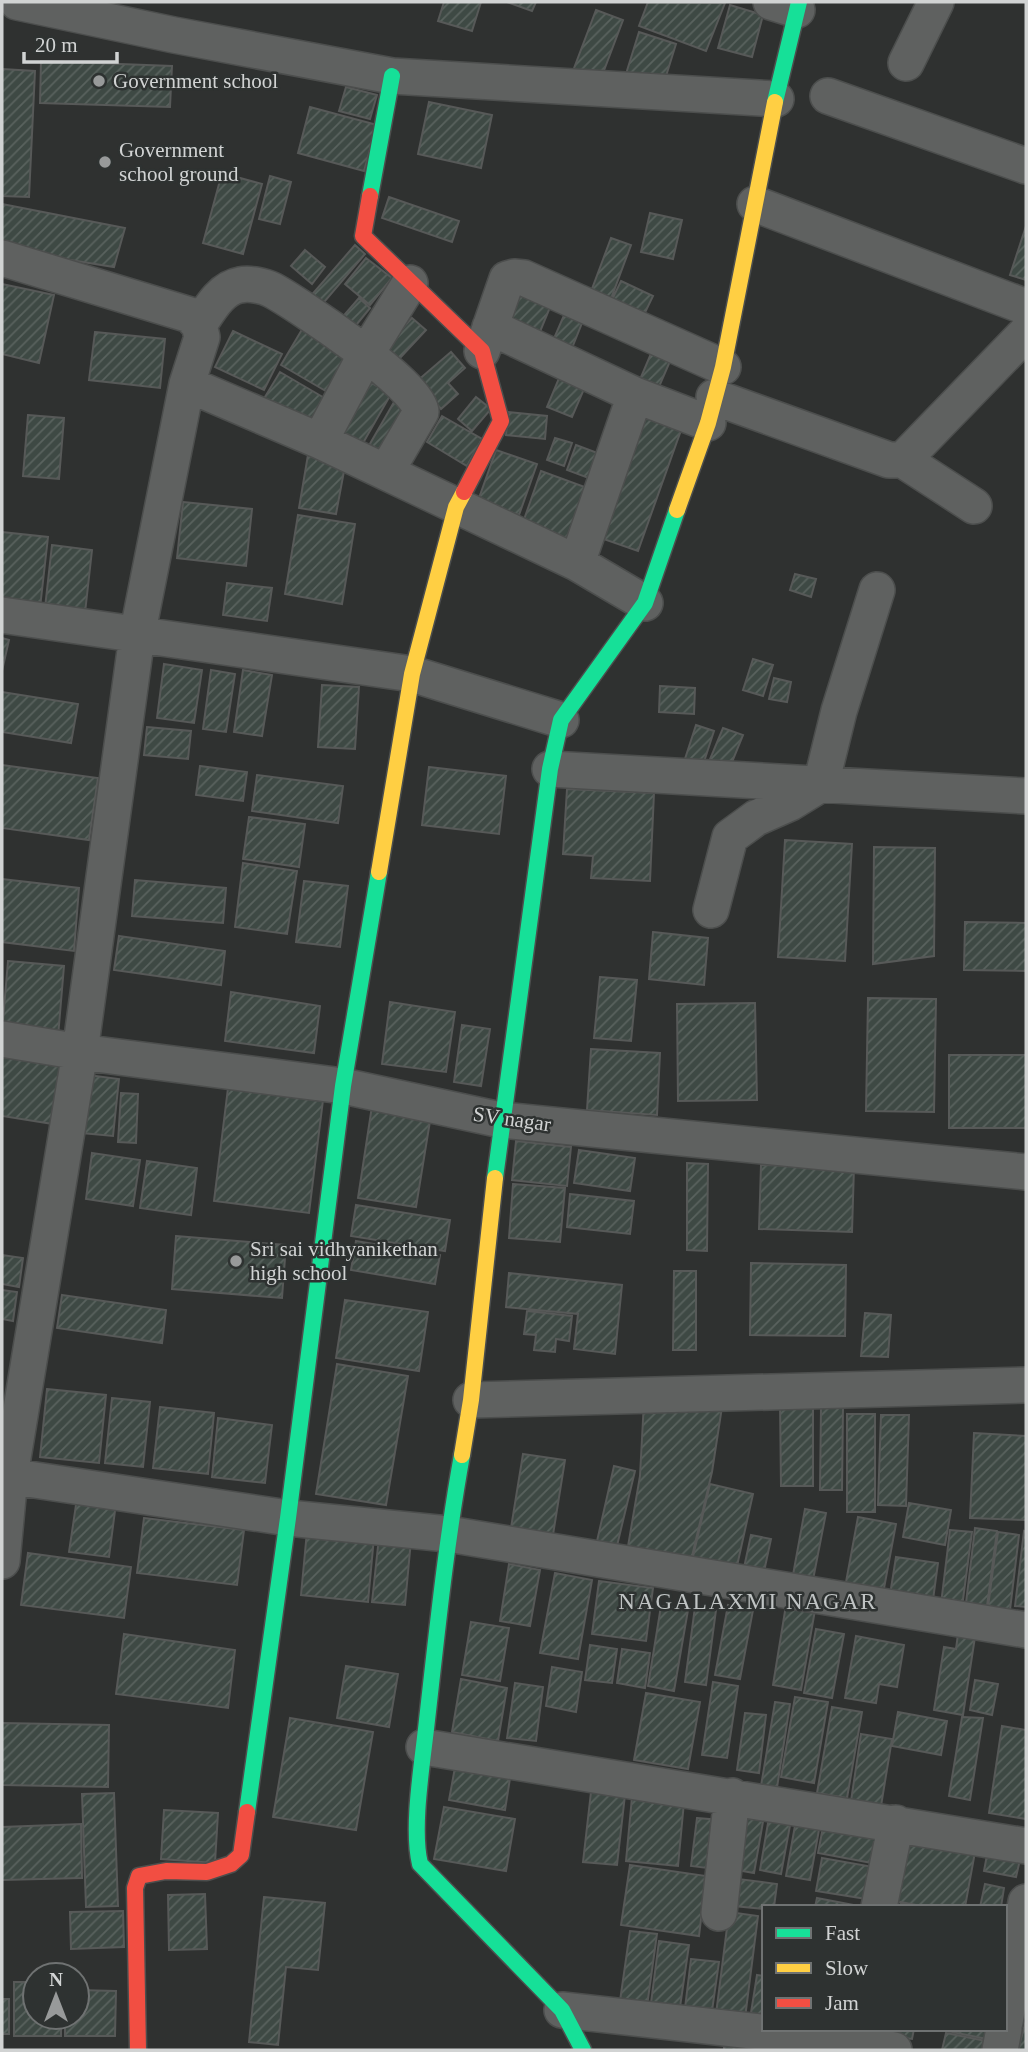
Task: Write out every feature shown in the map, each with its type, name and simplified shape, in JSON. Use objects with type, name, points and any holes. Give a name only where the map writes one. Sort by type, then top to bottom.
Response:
[{"type":"street","points":[[17,2],[174,36],[392,76],[776,99]]},
{"type":"street","points":[[906,63],[936,2]]},
{"type":"street","points":[[583,2050],[562,2010],[420,1864],[416,1847],[424,1747],[448,1534],[471,1400],[501,1120],[550,769],[561,720],[645,603],[715,396],[776,99],[789,4]]},
{"type":"street","points":[[392,76],[363,236],[410,283],[486,339],[635,395],[715,396]]},
{"type":"street","points":[[828,96],[1026,166]]},
{"type":"street","points":[[755,204],[1026,307]]},
{"type":"street","points":[[2,258],[190,315],[199,326],[202,337],[187,384],[136,636],[80,1052],[6,1475],[2,1561]]},
{"type":"street","points":[[138,2050],[135,1888],[139,1876],[152,1870],[221,1871],[233,1866],[241,1855],[288,1518],[343,1086],[412,674],[456,507],[501,421],[486,339],[507,279],[524,278],[715,396],[889,460],[904,460],[974,506]]},
{"type":"street","points":[[320,441],[366,354],[410,283]]},
{"type":"street","points":[[199,326],[216,300],[229,289],[250,284],[270,289],[366,354],[408,390],[421,406],[421,412],[386,472]]},
{"type":"street","points":[[904,460],[1026,333]]},
{"type":"street","points":[[187,384],[320,441],[577,563],[645,603]]},
{"type":"street","points":[[577,563],[635,395]]},
{"type":"street","points":[[711,911],[730,837],[756,818],[790,803],[821,784],[839,711],[877,590]]},
{"type":"street","points":[[2,615],[412,674],[561,720]]},
{"type":"street","points":[[550,769],[1026,796]]},
{"type":"street","name":"SV nagar","points":[[2,1039],[80,1052],[343,1086],[501,1120],[1026,1172]]},
{"type":"street","points":[[471,1400],[1026,1385]]},
{"type":"street","points":[[6,1475],[288,1518],[448,1534],[1026,1630]]},
{"type":"street","points":[[424,1747],[1026,1846]]},
{"type":"street","points":[[719,1913],[732,1796]]},
{"type":"street","points":[[879,1905],[896,1823]]},
{"type":"street","points":[[1007,2011],[1026,1902]]},
{"type":"street","points":[[562,2010],[762,2028]]},
{"type":"street","points":[[798,2031],[854,2036],[894,2050]]},
{"type":"street","points":[[1000,2050],[1004,2031]]},
{"type":"building","points":[[444,2],[481,2],[472,31],[438,21]]},
{"type":"building","points":[[507,2],[536,2],[532,11]]},
{"type":"building","points":[[648,2],[725,3],[706,51],[639,26]]},
{"type":"building","points":[[730,5],[763,15],[752,57],[718,48]]},
{"type":"building","points":[[596,10],[623,20],[600,81],[573,71]]},
{"type":"building","points":[[639,32],[676,44],[662,89],[625,77]]},
{"type":"building","points":[[41,61],[172,66],[170,107],[40,103]]},
{"type":"building","points":[[2,69],[35,71],[29,197],[2,196]]},
{"type":"building","points":[[346,87],[377,95],[370,119],[339,111]]},
{"type":"building","points":[[429,102],[492,115],[481,168],[418,154]]},
{"type":"building","points":[[310,107],[377,125],[364,171],[298,153]]},
{"type":"building","points":[[222,173],[262,184],[243,254],[203,243]]},
{"type":"building","points":[[270,176],[291,182],[280,224],[259,219]]},
{"type":"building","points":[[389,197],[459,221],[452,242],[382,218]]},
{"type":"building","points":[[2,204],[125,228],[114,267],[2,249]]},
{"type":"building","points":[[650,213],[682,220],[673,259],[641,252]]},
{"type":"building","points":[[1026,226],[1026,280],[1010,275]]},
{"type":"building","points":[[611,238],[631,245],[609,304],[589,297]]},
{"type":"building","points":[[355,245],[365,254],[319,308],[309,298]]},
{"type":"building","points":[[305,250],[325,267],[312,284],[291,266]]},
{"type":"building","points":[[366,258],[392,278],[370,305],[345,284]]},
{"type":"building","points":[[621,281],[653,296],[639,325],[607,310]]},
{"type":"building","points":[[2,284],[54,295],[39,363],[2,354]]},
{"type":"building","points":[[515,285],[553,300],[537,339],[500,324]]},
{"type":"building","points":[[359,298],[370,308],[352,330],[340,320]]},
{"type":"building","points":[[568,306],[586,313],[568,358],[549,350]]},
{"type":"building","points":[[412,318],[426,330],[399,359],[380,352]]},
{"type":"building","points":[[307,321],[362,353],[336,397],[281,365]]},
{"type":"building","points":[[233,331],[282,354],[264,390],[215,367]]},
{"type":"building","points":[[95,332],[165,339],[160,388],[89,380]]},
{"type":"building","points":[[655,344],[674,352],[655,396],[636,389]]},
{"type":"building","points":[[451,352],[465,368],[448,383],[458,394],[441,409],[417,381]]},
{"type":"building","points":[[562,371],[587,382],[572,417],[547,407]]},
{"type":"building","points":[[280,372],[333,403],[315,432],[262,402]]},
{"type":"building","points":[[366,380],[391,394],[359,450],[334,435]]},
{"type":"building","points":[[397,397],[416,409],[386,460],[367,449]]},
{"type":"building","points":[[476,397],[491,409],[472,431],[458,419]]},
{"type":"building","points":[[636,402],[685,419],[638,551],[589,534]]},
{"type":"building","points":[[508,412],[547,416],[545,439],[506,435]]},
{"type":"building","points":[[28,415],[64,418],[59,479],[23,476]]},
{"type":"building","points":[[442,416],[482,439],[467,466],[427,442]]},
{"type":"building","points":[[555,438],[572,443],[564,466],[547,460]]},
{"type":"building","points":[[576,445],[611,458],[602,483],[567,470]]},
{"type":"building","points":[[309,449],[347,455],[336,514],[299,508]]},
{"type":"building","points":[[496,450],[537,464],[519,515],[478,501]]},
{"type":"building","points":[[541,471],[593,490],[572,549],[520,531]]},
{"type":"building","points":[[183,502],[252,509],[246,566],[177,558]]},
{"type":"building","points":[[298,515],[355,524],[342,604],[285,594]]},
{"type":"building","points":[[2,532],[48,537],[40,608],[2,603]]},
{"type":"building","points":[[52,545],[92,550],[85,613],[45,608]]},
{"type":"building","points":[[795,574],[816,579],[811,597],[790,590]]},
{"type":"building","points":[[227,583],[272,588],[267,621],[223,615]]},
{"type":"building","points":[[2,638],[9,640],[2,671]]},
{"type":"building","points":[[753,659],[773,665],[763,696],[743,690]]},
{"type":"building","points":[[164,664],[202,670],[194,723],[157,718]]},
{"type":"building","points":[[211,670],[235,674],[226,732],[203,729]]},
{"type":"building","points":[[243,670],[272,675],[262,736],[234,732]]},
{"type":"building","points":[[774,678],[791,682],[787,702],[769,699]]},
{"type":"building","points":[[322,685],[359,687],[355,749],[318,747]]},
{"type":"building","points":[[660,686],[695,688],[694,714],[659,712]]},
{"type":"building","points":[[2,692],[78,704],[71,743],[2,732]]},
{"type":"building","points":[[696,725],[714,731],[701,771],[683,765]]},
{"type":"building","points":[[147,727],[191,731],[188,759],[144,755]]},
{"type":"building","points":[[723,728],[743,735],[728,772],[708,764]]},
{"type":"building","points":[[2,765],[98,778],[89,840],[2,828]]},
{"type":"building","points":[[200,766],[247,772],[243,801],[196,795]]},
{"type":"building","points":[[429,767],[506,776],[499,834],[422,825]]},
{"type":"building","points":[[257,775],[343,786],[338,823],[252,811]]},
{"type":"building","points":[[567,789],[654,793],[650,881],[591,878],[593,856],[563,854]]},
{"type":"building","points":[[249,817],[305,824],[299,867],[243,859]]},
{"type":"building","points":[[785,840],[852,844],[845,961],[778,957]]},
{"type":"building","points":[[874,847],[935,848],[934,956],[873,964]]},
{"type":"building","points":[[243,863],[297,871],[287,934],[235,927]]},
{"type":"building","points":[[2,879],[79,888],[74,951],[2,942]]},
{"type":"building","points":[[135,880],[226,888],[223,923],[132,916]]},
{"type":"building","points":[[304,881],[348,886],[340,947],[296,942]]},
{"type":"building","points":[[965,922],[1026,923],[1026,971],[964,970]]},
{"type":"building","points":[[653,932],[708,938],[704,985],[649,979]]},
{"type":"building","points":[[119,936],[225,951],[221,985],[114,970]]},
{"type":"building","points":[[8,961],[64,966],[58,1037],[2,1032]]},
{"type":"building","points":[[600,977],[637,980],[631,1041],[594,1038]]},
{"type":"building","points":[[231,992],[320,1006],[314,1053],[225,1041]]},
{"type":"building","points":[[868,998],[936,999],[934,1112],[866,1111]]},
{"type":"building","points":[[390,1002],[455,1012],[446,1072],[382,1064]]},
{"type":"building","points":[[755,1003],[757,1100],[678,1101],[677,1004]]},
{"type":"building","points":[[462,1025],[490,1029],[481,1086],[454,1082]]},
{"type":"building","points":[[591,1049],[660,1053],[657,1115],[587,1110]]},
{"type":"building","points":[[949,1055],[1026,1055],[1026,1128],[949,1128]]},
{"type":"building","points":[[2,1056],[61,1065],[53,1124],[2,1116]]},
{"type":"building","points":[[88,1075],[119,1079],[113,1136],[82,1133]]},
{"type":"building","points":[[228,1088],[323,1100],[309,1213],[214,1201]]},
{"type":"building","points":[[121,1093],[138,1094],[136,1143],[118,1142]]},
{"type":"building","points":[[372,1106],[431,1115],[416,1207],[358,1198]]},
{"type":"building","points":[[516,1141],[571,1147],[567,1186],[512,1180]]},
{"type":"building","points":[[579,1150],[635,1158],[630,1191],[574,1183]]},
{"type":"building","points":[[92,1153],[140,1160],[133,1206],[86,1199]]},
{"type":"building","points":[[147,1161],[197,1168],[191,1215],[140,1208]]},
{"type":"building","points":[[687,1163],[708,1164],[707,1251],[687,1250]]},
{"type":"building","points":[[761,1165],[854,1167],[852,1232],[759,1229]]},
{"type":"building","points":[[513,1184],[565,1188],[560,1242],[509,1238]]},
{"type":"building","points":[[570,1194],[634,1201],[630,1234],[567,1227]]},
{"type":"building","points":[[356,1205],[450,1220],[445,1251],[351,1236]]},
{"type":"building","points":[[176,1236],[286,1245],[282,1298],[172,1289]]},
{"type":"building","points":[[356,1241],[440,1255],[435,1284],[351,1270]]},
{"type":"building","points":[[2,1255],[23,1258],[19,1287],[2,1284]]},
{"type":"building","points":[[751,1263],[846,1265],[845,1336],[750,1335]]},
{"type":"building","points":[[674,1271],[696,1271],[696,1350],[673,1350]]},
{"type":"building","points":[[509,1273],[622,1285],[615,1354],[574,1349],[578,1314],[506,1307]]},
{"type":"building","points":[[2,1290],[17,1292],[13,1321],[2,1319]]},
{"type":"building","points":[[62,1295],[166,1310],[162,1343],[57,1328]]},
{"type":"building","points":[[345,1300],[428,1312],[419,1371],[336,1358]]},
{"type":"building","points":[[527,1311],[572,1316],[569,1341],[556,1339],[555,1352],[534,1350],[536,1335],[524,1334]]},
{"type":"building","points":[[865,1313],[891,1315],[888,1357],[861,1356]]},
{"type":"building","points":[[337,1364],[408,1376],[386,1505],[316,1494]]},
{"type":"building","points":[[47,1389],[106,1395],[99,1463],[40,1457]]},
{"type":"building","points":[[112,1398],[150,1402],[143,1467],[105,1463]]},
{"type":"building","points":[[644,1401],[722,1407],[712,1472],[688,1573],[626,1558],[640,1476]]},
{"type":"building","points":[[780,1402],[813,1402],[813,1486],[781,1486]]},
{"type":"building","points":[[160,1407],[214,1413],[208,1474],[153,1468]]},
{"type":"building","points":[[821,1407],[843,1407],[842,1490],[820,1490]]},
{"type":"building","points":[[847,1414],[875,1414],[875,1512],[847,1512]]},
{"type":"building","points":[[881,1415],[909,1415],[906,1506],[878,1505]]},
{"type":"building","points":[[218,1418],[272,1425],[265,1483],[212,1477]]},
{"type":"building","points":[[974,1433],[1026,1436],[1026,1520],[970,1518]]},
{"type":"building","points":[[523,1454],[565,1460],[552,1541],[510,1534]]},
{"type":"building","points":[[614,1466],[635,1471],[615,1554],[595,1550]]},
{"type":"building","points":[[710,1484],[753,1494],[735,1575],[691,1565]]},
{"type":"building","points":[[77,1498],[116,1503],[109,1557],[69,1552]]},
{"type":"building","points":[[909,1503],[951,1510],[945,1545],[903,1537]]},
{"type":"building","points":[[805,1509],[826,1513],[811,1590],[791,1586]]},
{"type":"building","points":[[858,1517],[896,1524],[882,1599],[844,1593]]},
{"type":"building","points":[[144,1518],[244,1530],[237,1585],[137,1573]]},
{"type":"building","points":[[975,1528],[997,1531],[987,1606],[966,1603]]},
{"type":"building","points":[[950,1530],[972,1532],[962,1607],[941,1604]]},
{"type":"building","points":[[307,1531],[374,1537],[368,1602],[301,1595]]},
{"type":"building","points":[[1024,1531],[1026,1532],[1026,1607],[1015,1606]]},
{"type":"building","points":[[998,1532],[1019,1535],[1010,1610],[988,1607]]},
{"type":"building","points":[[751,1535],[771,1539],[762,1581],[742,1577]]},
{"type":"building","points":[[379,1537],[411,1540],[405,1605],[372,1602]]},
{"type":"building","points":[[28,1553],[131,1567],[124,1618],[21,1605]]},
{"type":"building","points":[[896,1557],[938,1563],[932,1607],[889,1601]]},
{"type":"building","points":[[509,1564],[540,1570],[530,1626],[500,1621]]},
{"type":"building","points":[[555,1573],[592,1580],[578,1659],[540,1653]]},
{"type":"building","points":[[599,1581],[653,1588],[646,1641],[592,1634]]},
{"type":"building","points":[[728,1605],[753,1610],[740,1679],[715,1675]]},
{"type":"building","points":[[786,1605],[815,1610],[801,1690],[773,1685]]},
{"type":"building","points":[[661,1606],[688,1610],[674,1691],[648,1686]]},
{"type":"building","points":[[695,1607],[716,1610],[706,1685],[685,1682]]},
{"type":"building","points":[[471,1622],[509,1628],[500,1681],[462,1675]]},
{"type":"building","points":[[816,1629],[844,1634],[832,1698],[804,1693]]},
{"type":"building","points":[[124,1634],[235,1650],[228,1708],[116,1694]]},
{"type":"building","points":[[958,1634],[975,1637],[963,1715],[934,1710],[944,1647],[956,1649]]},
{"type":"building","points":[[856,1636],[904,1645],[897,1687],[879,1684],[876,1703],[845,1698]]},
{"type":"building","points":[[590,1645],[617,1649],[612,1683],[585,1680]]},
{"type":"building","points":[[622,1649],[650,1653],[645,1688],[617,1683]]},
{"type":"building","points":[[346,1666],[398,1674],[389,1727],[337,1718]]},
{"type":"building","points":[[552,1667],[582,1672],[576,1712],[546,1706]]},
{"type":"building","points":[[461,1679],[507,1688],[498,1741],[452,1732]]},
{"type":"building","points":[[975,1680],[998,1684],[992,1715],[970,1710]]},
{"type":"building","points":[[713,1682],[738,1686],[727,1758],[702,1755]]},
{"type":"building","points":[[515,1683],[543,1687],[536,1741],[507,1738]]},
{"type":"building","points":[[646,1693],[700,1702],[688,1769],[634,1760]]},
{"type":"building","points":[[795,1697],[828,1702],[814,1783],[781,1777]]},
{"type":"building","points":[[775,1702],[790,1704],[776,1794],[760,1792]]},
{"type":"building","points":[[832,1707],[862,1712],[847,1798],[817,1793]]},
{"type":"building","points":[[898,1712],[947,1721],[941,1755],[892,1746]]},
{"type":"building","points":[[745,1713],[766,1715],[759,1773],[737,1770]]},
{"type":"building","points":[[962,1717],[983,1718],[970,1800],[949,1796]]},
{"type":"building","points":[[290,1718],[373,1732],[356,1830],[273,1817]]},
{"type":"building","points":[[2,1723],[109,1725],[108,1787],[2,1785]]},
{"type":"building","points":[[1002,1726],[1026,1730],[1026,1819],[989,1813]]},
{"type":"building","points":[[861,1734],[892,1739],[881,1806],[851,1801]]},
{"type":"building","points":[[456,1762],[511,1772],[505,1810],[449,1800]]},
{"type":"building","points":[[591,1792],[625,1795],[617,1865],[583,1862]]},
{"type":"building","points":[[114,1793],[118,1906],[86,1907],[82,1794]]},
{"type":"building","points":[[632,1797],[684,1802],[678,1866],[626,1861]]},
{"type":"building","points":[[444,1807],[515,1819],[506,1871],[434,1859]]},
{"type":"building","points":[[164,1810],[218,1813],[215,1863],[161,1859]]},
{"type":"building","points":[[741,1812],[764,1816],[754,1873],[731,1869]]},
{"type":"building","points":[[769,1817],[791,1820],[781,1874],[760,1870]]},
{"type":"building","points":[[697,1818],[721,1820],[715,1869],[691,1866]]},
{"type":"building","points":[[796,1820],[820,1824],[810,1880],[786,1876]]},
{"type":"building","points":[[824,1822],[878,1831],[872,1863],[818,1853]]},
{"type":"building","points":[[81,1824],[82,1878],[2,1880],[2,1827]]},
{"type":"building","points":[[904,1829],[977,1841],[965,1905],[915,1905],[892,1901]]},
{"type":"building","points":[[989,1844],[1022,1851],[1016,1877],[984,1871]]},
{"type":"building","points":[[822,1858],[879,1868],[873,1900],[816,1891]]},
{"type":"building","points":[[630,1865],[706,1876],[699,1936],[621,1925]]},
{"type":"building","points":[[738,1879],[777,1884],[774,1905],[762,1905],[762,1909],[734,1906]]},
{"type":"building","points":[[985,1884],[1004,1888],[1001,1905],[980,1905]]},
{"type":"building","points":[[205,1894],[207,1949],[169,1950],[168,1895]]},
{"type":"building","points":[[264,1897],[325,1903],[318,1970],[286,1967],[278,2045],[249,2042]]},
{"type":"building","points":[[817,1898],[854,1905],[815,1905]]},
{"type":"building","points":[[123,1911],[124,1947],[71,1949],[70,1912]]},
{"type":"building","points":[[729,1912],[758,1916],[745,2018],[716,2014]]},
{"type":"building","points":[[630,1931],[657,1934],[647,2006],[620,2001]]},
{"type":"building","points":[[659,1941],[689,1945],[680,2007],[651,2003]]},
{"type":"building","points":[[691,1959],[719,1962],[712,2011],[685,2008]]},
{"type":"building","points":[[757,1975],[762,1976],[762,2021],[750,2019]]},
{"type":"building","points":[[14,1982],[21,1982],[21,2031],[61,2031],[61,2036],[14,2036]]},
{"type":"building","points":[[91,1990],[116,1991],[115,2036],[65,2036],[65,2031],[91,2031]]},
{"type":"building","points":[[2,1999],[9,1999],[9,2034],[2,2034]]},
{"type":"building","points":[[1026,2020],[1026,2050],[1018,2050]]},
{"type":"building","points":[[885,2031],[914,2031],[912,2039],[884,2035]]},
{"type":"building","points":[[947,2031],[994,2031],[992,2040]]},
{"type":"building","points":[[946,2033],[991,2042],[989,2050],[942,2050]]},
{"type":"building","points":[[724,2046],[754,2049],[754,2050],[724,2050]]},
{"type":"traffic: fast","points":[[775,102],[799,2]]},
{"type":"traffic: fast","points":[[370,196],[392,76]]},
{"type":"traffic: fast","points":[[495,1178],[550,769],[561,720],[645,603],[677,510]]},
{"type":"traffic: fast","points":[[247,1812],[288,1518],[343,1086],[379,872]]},
{"type":"traffic: fast","points":[[462,1455],[442,1588],[419,1793],[417,1832],[420,1864],[562,2010],[583,2050]]},
{"type":"traffic: slow","points":[[677,510],[708,423],[723,367],[775,102]]},
{"type":"traffic: slow","points":[[379,872],[412,674],[456,507],[464,492]]},
{"type":"traffic: slow","points":[[462,1455],[471,1400],[495,1178]]},
{"type":"traffic: jam","points":[[370,196],[363,236],[482,351],[501,421],[464,492]]},
{"type":"traffic: jam","points":[[138,2050],[135,1888],[139,1876],[166,1871],[207,1872],[231,1864],[241,1855],[247,1812]]},
{"type":"place","name":"Government school","points":[[99,81]]},
{"type":"place","name":"Government school ground","points":[[105,162]]},
{"type":"place","name":"Sri sai vidhyanikethan high school","points":[[236,1261]]},
{"type":"district","name":"NAGALAXMI NAGAR","points":[[748,1601]]}]
